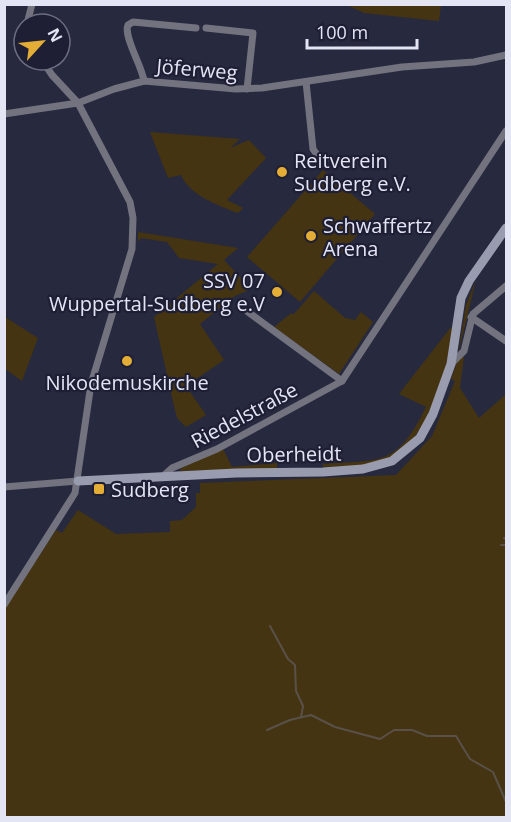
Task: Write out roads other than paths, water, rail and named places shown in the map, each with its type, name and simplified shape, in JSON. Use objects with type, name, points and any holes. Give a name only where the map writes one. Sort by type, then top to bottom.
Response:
[{"type":"street","name":"Jöferweg","points":[[144,81],[142,69],[126,32],[128,25],[133,22],[196,27]]},
{"type":"street","name":"Jöferweg","points":[[206,28],[253,33],[247,89]]},
{"type":"street","name":"Jöferweg","points":[[4,114],[78,103],[114,89],[144,81],[247,89],[402,67],[474,62],[507,55]]},
{"type":"street","points":[[4,605],[75,493],[91,384],[128,262],[133,234],[130,202],[78,103],[50,72]]},
{"type":"street","points":[[306,81],[313,149],[318,156],[327,158]]},
{"type":"street","name":"Riedelstraße","points":[[162,477],[172,468],[217,449],[342,381],[507,131]]},
{"type":"street","name":"Oberheidt","points":[[78,481],[323,472],[363,469],[392,461],[412,446],[427,426],[451,364],[461,298],[469,280],[507,228]]},
{"type":"street","points":[[507,286],[476,309],[471,317],[507,341]]},
{"type":"street","name":"Riedelstraße","points":[[248,312],[342,381]]},
{"type":"street","name":"Oberheidt","points":[[451,364],[464,351],[471,317]]},
{"type":"street","points":[[4,487],[78,481]]},
{"type":"waterway","points":[[501,545],[506,545]]},
{"type":"waterway","points":[[270,626],[288,659],[295,665],[296,691],[303,706],[301,717]]},
{"type":"waterway","points":[[267,730],[290,720],[311,715],[335,727],[380,739],[394,730],[412,730],[427,736],[456,736],[470,759],[493,772],[506,802]]},
{"type":"place","name":"Reitverein Sudberg e.V.","points":[[282,172]]},
{"type":"place","name":"Schwaffertz Arena","points":[[311,236]]},
{"type":"place","name":"SSV 07 Wuppertal-Sudberg e.V","points":[[277,292]]},
{"type":"place","name":"Nikodemuskirche","points":[[127,361]]},
{"type":"place","name":"Sudberg","points":[[99,489]]}]
